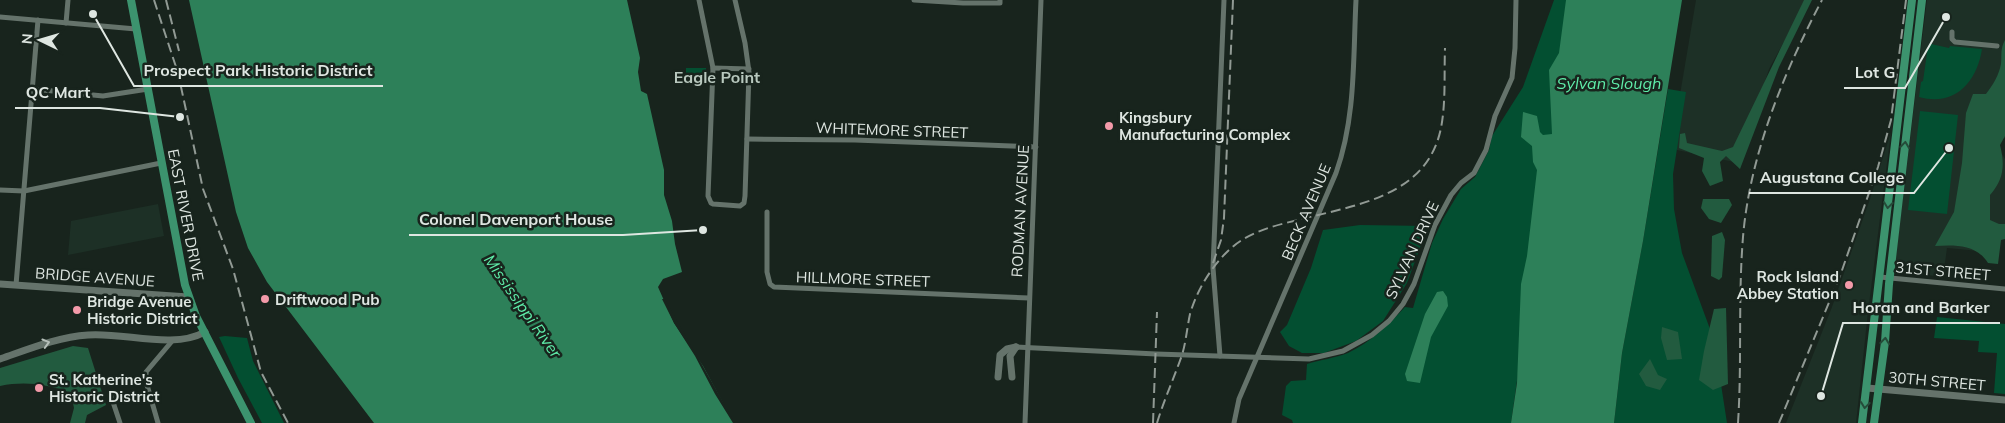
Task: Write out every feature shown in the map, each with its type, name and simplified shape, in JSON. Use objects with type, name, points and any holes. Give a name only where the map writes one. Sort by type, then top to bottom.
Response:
[{"type":"main road","name":"EAST RIVER DRIVE","points":[[130,0],[181,269],[188,297],[251,423]]},
{"type":"main road","points":[[1862,423],[1912,0]]},
{"type":"main road","points":[[1874,423],[1885,342],[1889,278],[1922,0]]},
{"type":"street","points":[[66,22],[68,0]]},
{"type":"street","points":[[699,0],[713,68],[708,196],[711,203],[721,206],[740,206],[744,203],[749,69],[735,0]]},
{"type":"street","points":[[914,0],[963,3],[1000,3],[1000,0]]},
{"type":"street","name":"RODMAN AVENUE","points":[[1024,423],[1036,147],[1040,0]]},
{"type":"street","points":[[1220,356],[1213,268],[1224,0]]},
{"type":"street","name":"BECK AVENUE","points":[[1234,423],[1239,399],[1333,181],[1345,147],[1351,112],[1356,0]]},
{"type":"street","name":"SYLVAN DRIVE","points":[[1016,347],[1028,349],[1309,359],[1343,351],[1372,336],[1397,313],[1414,284],[1431,235],[1451,195],[1461,183],[1474,173],[1486,150],[1495,116],[1512,78],[1515,55],[1516,0]]},
{"type":"street","points":[[0,17],[136,29]]},
{"type":"street","points":[[16,285],[38,20]]},
{"type":"street","points":[[1952,32],[1952,38],[1955,42],[1997,46]]},
{"type":"street","points":[[713,68],[749,69]]},
{"type":"street","points":[[33,90],[103,96],[148,89]]},
{"type":"street","name":"WHITEMORE STREET","points":[[747,139],[839,139],[1036,147]]},
{"type":"street","points":[[0,190],[24,191],[161,163]]},
{"type":"street","name":"HILLMORE STREET","points":[[767,212],[767,272],[770,284],[774,287],[1029,298]]},
{"type":"street","name":"31ST STREET","points":[[1880,277],[2005,289]]},
{"type":"street","name":"BRIDGE AVENUE","points":[[0,284],[188,297]]},
{"type":"street","points":[[0,359],[62,339],[88,335],[114,335],[173,340],[194,338],[205,332]]},
{"type":"street","points":[[158,423],[146,379],[146,372],[173,340]]},
{"type":"street","points":[[1012,377],[1010,356],[1016,347]]},
{"type":"street","points":[[998,377],[1000,354],[1007,349],[1016,347]]},
{"type":"street","name":"30TH STREET","points":[[1867,388],[2005,400]]},
{"type":"street","points":[[110,393],[120,423]]},
{"type":"shaded area","points":[[1554,0],[1571,0],[1511,423],[1293,423],[1292,420],[1282,415],[1286,386],[1291,381],[1306,380],[1307,364],[1343,355],[1356,349],[1379,333],[1405,307],[1413,308],[1432,243],[1443,219],[1461,189],[1475,177],[1489,150],[1492,136],[1523,87]]},
{"type":"shaded area","points":[[1696,0],[1807,0],[1769,69],[1751,123],[1734,162],[1677,150],[1675,124]]},
{"type":"shaded area","points":[[1804,0],[1812,0],[1779,67],[1740,169],[1726,156],[1720,162],[1723,181],[1710,186],[1702,171],[1704,158],[1679,148],[1680,134],[1685,133],[1687,143],[1722,151],[1733,147]]},
{"type":"shaded area","points":[[1927,0],[2005,0],[2005,138],[1991,137],[2005,159],[2005,237],[1992,236],[1990,252],[1947,248],[1943,277],[1894,271]]},
{"type":"shaded area","points":[[2005,40],[2005,136],[2000,145],[2003,165],[2001,177],[1990,195],[1990,220],[1999,224],[2005,224],[2005,239],[2001,240],[1998,264],[1988,263],[1977,252],[1964,247],[1935,246],[1954,212],[1962,163],[1966,113],[1973,94],[1986,94],[1995,80],[2001,64]]},
{"type":"shaded area","points":[[1931,44],[1949,48],[1950,46],[1982,49],[1975,72],[1962,89],[1953,95],[1932,99],[1919,97],[1928,46]]},
{"type":"shaded area","points":[[686,68],[706,68],[706,77],[686,78]]},
{"type":"shaded area","points":[[1668,89],[1686,92],[1673,174],[1674,209],[1682,253],[1710,329],[1716,352],[1727,423],[1614,423],[1622,353]]},
{"type":"shaded area","points":[[1920,111],[1958,115],[1947,214],[1908,210]]},
{"type":"shaded area","points":[[1891,132],[1856,423],[1786,423],[1832,307],[1870,199]]},
{"type":"shaded area","points":[[1703,199],[1729,199],[1732,205],[1721,223],[1709,219],[1701,208]]},
{"type":"shaded area","points":[[158,204],[164,236],[68,255],[71,221]]},
{"type":"shaded area","points":[[1360,225],[1428,226],[1407,283],[1383,321],[1356,341],[1324,353],[1302,353],[1289,346],[1280,332],[1287,325],[1311,268],[1323,230]]},
{"type":"shaded area","points":[[1722,232],[1725,240],[1722,277],[1719,280],[1711,276],[1712,236]]},
{"type":"shaded area","points":[[1726,308],[1728,384],[1713,390],[1699,380],[1714,309]]},
{"type":"shaded area","points":[[1937,317],[2005,324],[2005,394],[1994,393],[1997,353],[1978,352],[1979,341],[1934,338]]},
{"type":"shaded area","points":[[1662,327],[1678,332],[1682,359],[1667,360],[1661,338]]},
{"type":"shaded area","points":[[219,337],[247,338],[253,361],[284,423],[262,423]]},
{"type":"shaded area","points":[[73,346],[88,348],[106,405],[87,415],[85,423],[70,423],[74,408],[71,393],[36,384],[0,386],[0,368]]},
{"type":"shaded area","points":[[1650,359],[1658,375],[1667,379],[1660,390],[1646,386],[1639,374]]},
{"type":"water","name":"Mississippi River","points":[[189,0],[627,0],[640,58],[638,72],[641,91],[647,94],[664,170],[664,195],[672,221],[682,272],[663,279],[658,287],[674,323],[703,366],[734,423],[374,423],[267,282],[248,248],[236,212]]},
{"type":"water","name":"Sylvan Slough","points":[[1566,0],[1682,0],[1643,241],[1622,353],[1614,423],[1511,423],[1517,383],[1521,284],[1527,256],[1537,170],[1533,162],[1532,146],[1521,137],[1523,112],[1537,116],[1540,132],[1543,135],[1552,134],[1549,70],[1559,53]]},
{"type":"water","points":[[1443,291],[1447,297],[1448,306],[1431,337],[1420,383],[1407,381],[1405,374],[1425,314],[1437,292]]},
{"type":"pier","points":[[662,299],[665,299],[735,423],[733,423],[715,394]]},
{"type":"railway","points":[[154,0],[178,73],[203,189],[233,269],[261,372],[288,423]]},
{"type":"railway","points":[[166,0],[179,51]]},
{"type":"railway","points":[[1213,263],[1221,240],[1224,218],[1233,0]]},
{"type":"railway","points":[[1738,423],[1743,237],[1753,175],[1761,145],[1782,85],[1822,0]]},
{"type":"railway","points":[[1779,423],[1840,276],[1878,167],[1891,120],[1906,0]]},
{"type":"railway","points":[[1157,423],[1182,355],[1190,314],[1197,296],[1211,271],[1229,250],[1261,230],[1342,209],[1386,194],[1405,183],[1421,169],[1433,151],[1443,118],[1445,48]]},
{"type":"railway","points":[[1153,423],[1157,312]]},
{"type":"place","name":"Prospect Park Historic District","points":[[93,14]]},
{"type":"place","name":"Lot G","points":[[1946,17]]},
{"type":"place","name":"QC Mart","points":[[180,117]]},
{"type":"place","name":"Kingsbury Manufacturing Complex","points":[[1109,126]]},
{"type":"place","name":"Augustana College","points":[[1949,148]]},
{"type":"place","name":"Colonel Davenport House","points":[[703,230]]},
{"type":"place","name":"Rock Island Abbey Station","points":[[1849,285]]},
{"type":"place","name":"Driftwood Pub","points":[[265,299]]},
{"type":"place","name":"Bridge Avenue Historic District","points":[[77,310]]},
{"type":"place","name":"St. Katherine's Historic District","points":[[39,388]]},
{"type":"place","name":"Horan and Barker","points":[[1821,396]]},
{"type":"district","name":"Eagle Point","points":[[717,77]]}]
